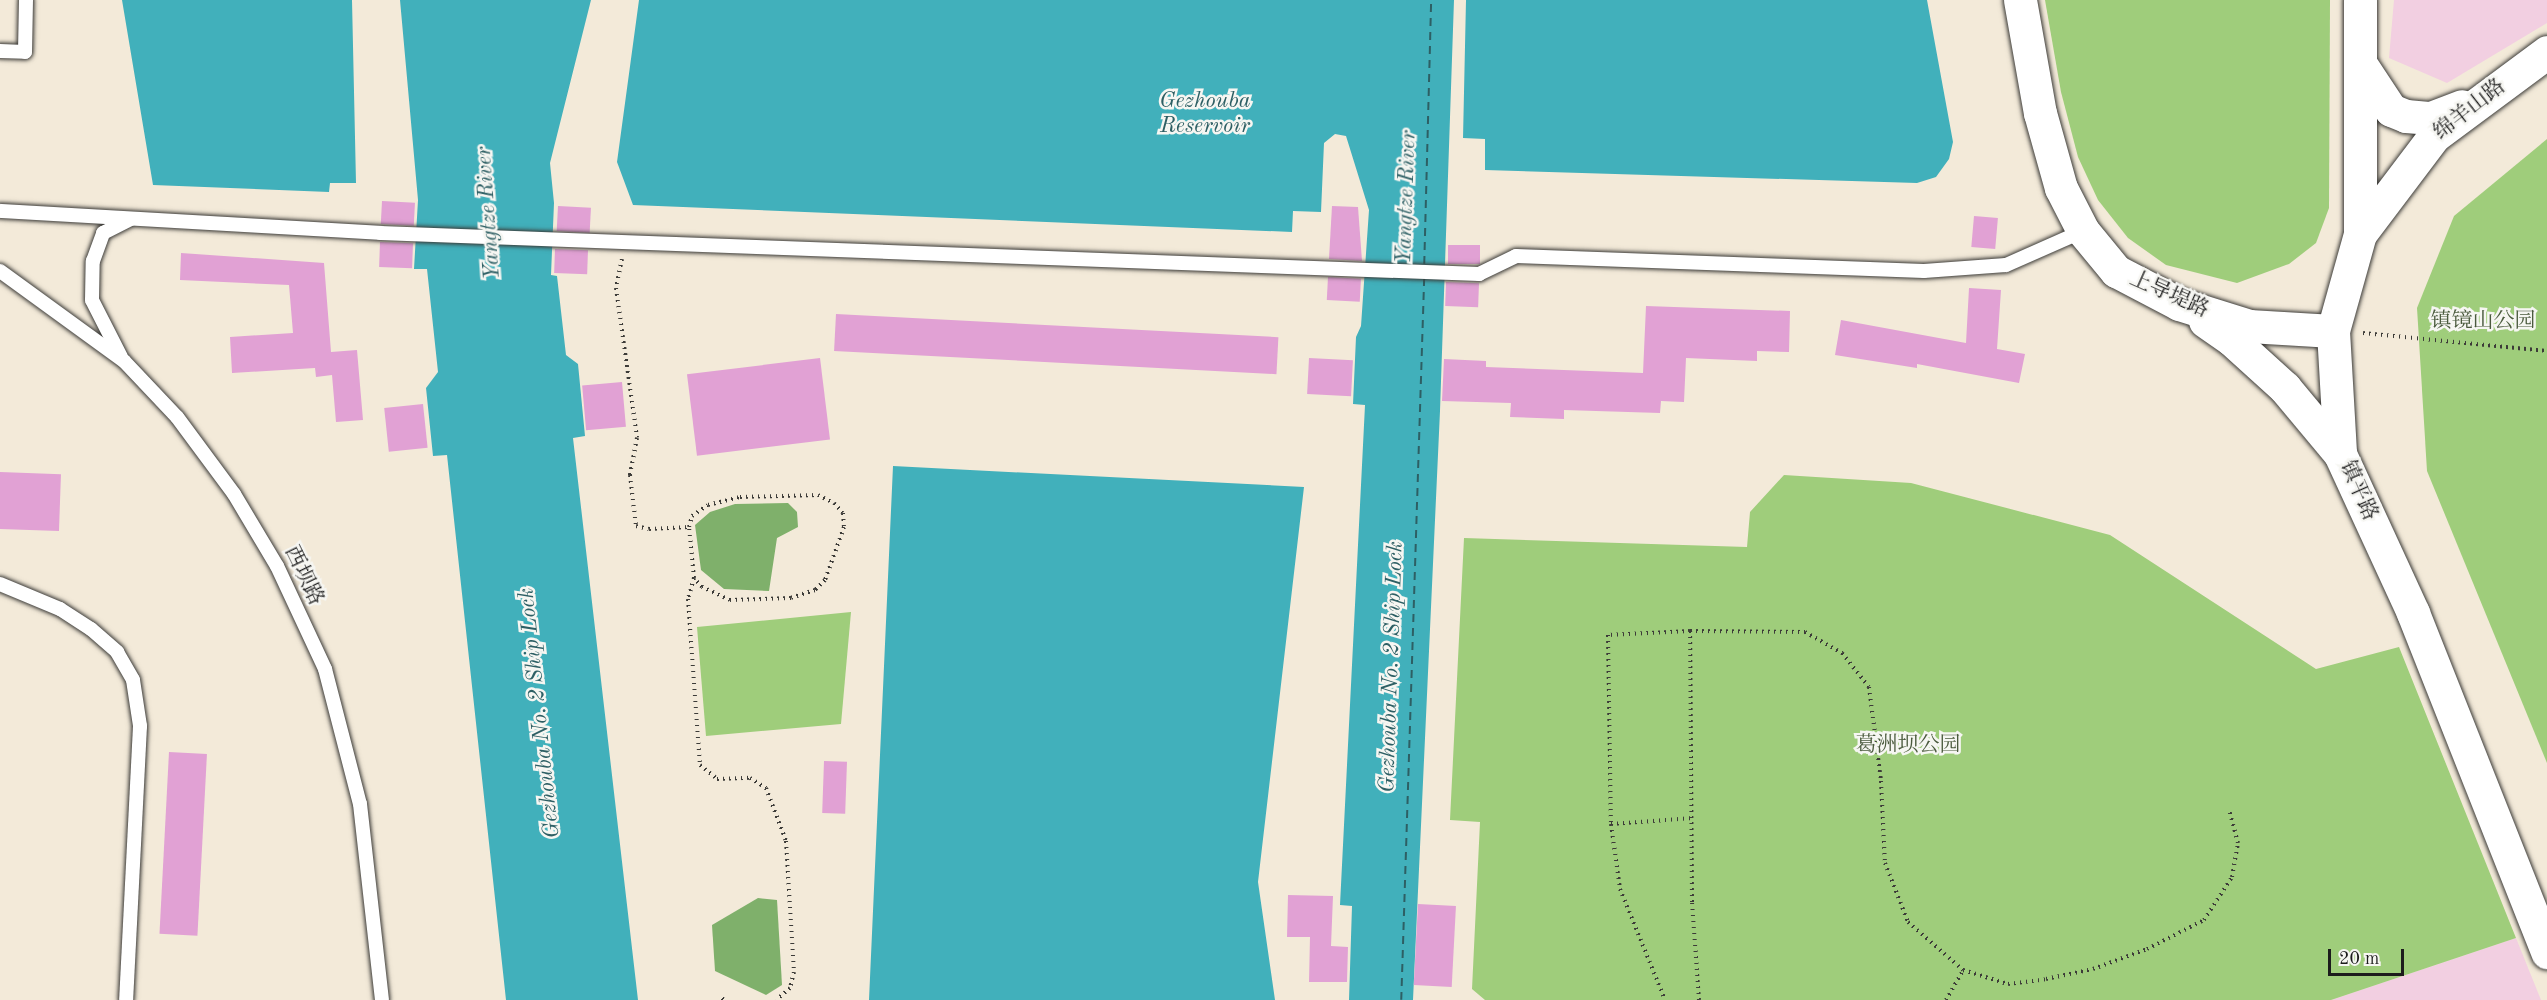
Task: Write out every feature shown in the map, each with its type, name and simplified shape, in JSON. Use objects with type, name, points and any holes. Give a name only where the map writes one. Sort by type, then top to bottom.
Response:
[{"type":"street","name":"上导堤路","points":[[2020,0],[2040,113],[2061,188],[2084,231],[2116,271],[2179,303],[2249,326],[2333,331]]},
{"type":"street","name":"镇平路","points":[[2360,0],[2360,234],[2333,331],[2340,454],[2413,613],[2547,952]]},
{"type":"street","name":"绵羊山路","points":[[2360,234],[2434,136],[2547,52]]},
{"type":"street","points":[[2360,63],[2391,110],[2406,116],[2431,118],[2486,96]]},
{"type":"street","points":[[2179,303],[2231,339],[2285,388],[2340,454]]},
{"type":"lane","points":[[0,51],[25,52],[26,0]]},
{"type":"lane","points":[[0,211],[416,235],[1486,273],[1516,256],[1924,271],[2006,265],[2084,231]]},
{"type":"lane","points":[[124,361],[92,300],[93,261],[103,233],[131,219]]},
{"type":"lane","name":"西坝路","points":[[0,271],[124,361],[177,417],[234,494],[277,566],[325,669],[360,804],[382,1000]]},
{"type":"lane","points":[[0,584],[60,609],[92,629],[117,652],[133,680],[140,726],[126,1000]]},
{"type":"path","points":[[625,243],[616,288],[637,438],[630,475],[636,526],[689,527]]},
{"type":"path","points":[[2333,331],[2547,351]]},
{"type":"path","points":[[694,578],[702,587],[730,600],[804,594],[825,580],[844,527],[843,513],[834,503],[818,495],[740,497],[708,505],[692,516],[689,527],[694,578],[688,599],[700,765],[717,778],[750,778],[766,788],[775,803],[786,841],[794,972],[790,988],[776,1000]]},
{"type":"path","points":[[1690,631],[1692,902],[1699,1000]]},
{"type":"path","points":[[1665,1000],[1620,889],[1611,824],[1608,636],[1690,631],[1805,632],[1842,653],[1869,687],[1881,781],[1885,863],[1908,922],[1963,970],[2008,984],[2046,980],[2093,969],[2147,949],[2204,920],[2232,877],[2238,843],[2229,810]]},
{"type":"path","points":[[1611,824],[1693,818]]},
{"type":"path","points":[[1946,1000],[1963,970]]},
{"type":"shaded area","points":[[2394,0],[2547,0],[2547,23],[2447,83],[2389,58]]},
{"type":"shaded area","points":[[2516,938],[2541,1000],[2331,1000]]},
{"type":"green space","points":[[2045,0],[2330,0],[2329,208],[2316,243],[2289,264],[2237,283],[2166,265],[2128,238],[2098,200],[2078,157],[2061,92]]},
{"type":"green space","name":"镇镜山公园","points":[[2547,139],[2547,763],[2427,471],[2417,308],[2454,216]]},
{"type":"green space","name":"葛洲坝公园","points":[[1784,475],[1911,483],[2110,535],[2316,669],[2399,647],[2516,938],[2331,1000],[1485,1000],[1472,989],[1480,822],[1450,820],[1464,538],[1747,547],[1750,512]]},
{"type":"green space","points":[[788,503],[797,512],[798,527],[777,538],[769,591],[724,589],[701,570],[695,525],[710,512],[735,504]]},
{"type":"green space","points":[[851,612],[841,724],[706,736],[697,627]]},
{"type":"green space","points":[[758,898],[777,900],[782,985],[766,995],[715,971],[712,925]]},
{"type":"water","points":[[122,0],[352,0],[356,183],[330,183],[329,192],[153,185]]},
{"type":"water","points":[[400,0],[591,0],[550,163],[554,203],[551,275],[557,276],[566,355],[578,364],[585,436],[573,438],[638,1000],[506,1000],[447,455],[433,456],[426,388],[438,372],[427,269],[414,269],[418,200]]},
{"type":"water","name":"Gezhouba Reservoir","points":[[639,0],[1454,0],[1440,411],[1413,1000],[1349,1000],[1352,906],[1340,905],[1365,405],[1353,404],[1356,337],[1361,326],[1369,210],[1346,136],[1335,134],[1324,143],[1321,212],[1293,211],[1292,232],[633,205],[617,162]]},
{"type":"water","points":[[1466,0],[1927,0],[1953,142],[1949,159],[1936,177],[1917,183],[1485,170],[1485,139],[1463,138]]},
{"type":"water","points":[[893,466],[1304,487],[1258,882],[1275,1000],[869,1000]]},
{"type":"building","points":[[382,201],[415,203],[414,226],[381,224]]},
{"type":"building","points":[[558,206],[591,208],[590,233],[557,231]]},
{"type":"building","points":[[1332,206],[1358,207],[1362,261],[1329,259]]},
{"type":"building","points":[[1974,216],[1998,218],[1995,249],[1971,247]]},
{"type":"building","points":[[380,242],[413,243],[412,268],[379,267]]},
{"type":"building","points":[[1448,245],[1480,245],[1480,264],[1448,264]]},
{"type":"building","points":[[555,249],[588,250],[587,274],[554,273]]},
{"type":"building","points":[[181,253],[324,263],[331,352],[357,350],[363,420],[336,422],[332,375],[316,377],[315,368],[232,373],[230,337],[293,333],[289,285],[180,280]]},
{"type":"building","points":[[1328,277],[1361,279],[1360,302],[1327,300]]},
{"type":"building","points":[[1446,282],[1479,283],[1478,307],[1445,306]]},
{"type":"building","points":[[1969,288],[2001,290],[1997,349],[2025,354],[2019,383],[1917,364],[1917,368],[1835,355],[1841,320],[1966,343]]},
{"type":"building","points":[[1646,306],[1790,311],[1789,352],[1757,351],[1757,361],[1686,358],[1684,402],[1661,401],[1660,413],[1564,410],[1564,419],[1510,417],[1511,403],[1442,401],[1444,359],[1486,361],[1486,367],[1643,373]]},
{"type":"building","points":[[836,314],[1278,337],[1276,374],[834,351]]},
{"type":"building","points":[[820,358],[830,439],[697,456],[687,374]]},
{"type":"building","points":[[1309,358],[1353,360],[1351,396],[1307,394]]},
{"type":"building","points":[[622,382],[626,427],[586,430],[582,385]]},
{"type":"building","points":[[423,404],[428,448],[389,452],[384,408]]},
{"type":"building","points":[[0,472],[61,474],[59,531],[0,529]]},
{"type":"building","points":[[169,752],[207,754],[197,936],[159,934]]},
{"type":"building","points":[[824,761],[847,762],[845,814],[822,813]]},
{"type":"building","points":[[1288,895],[1333,896],[1331,946],[1348,947],[1347,982],[1309,982],[1310,937],[1287,937]]},
{"type":"building","points":[[1418,904],[1456,906],[1452,987],[1414,985]]},
{"type":"ferry route","points":[[1424,264],[1431,0]]},
{"type":"ferry route","points":[[1401,1000],[1424,278]]},
{"type":"water label","name":"Yangtze River","points":[[1407,197]]},
{"type":"water label","name":"Yangtze River","points":[[489,213]]},
{"type":"water label","name":"Gezhouba No. 2 Ship Lock","points":[[1392,667]]},
{"type":"water label","name":"Gezhouba No. 2 Ship Lock","points":[[540,713]]}]
